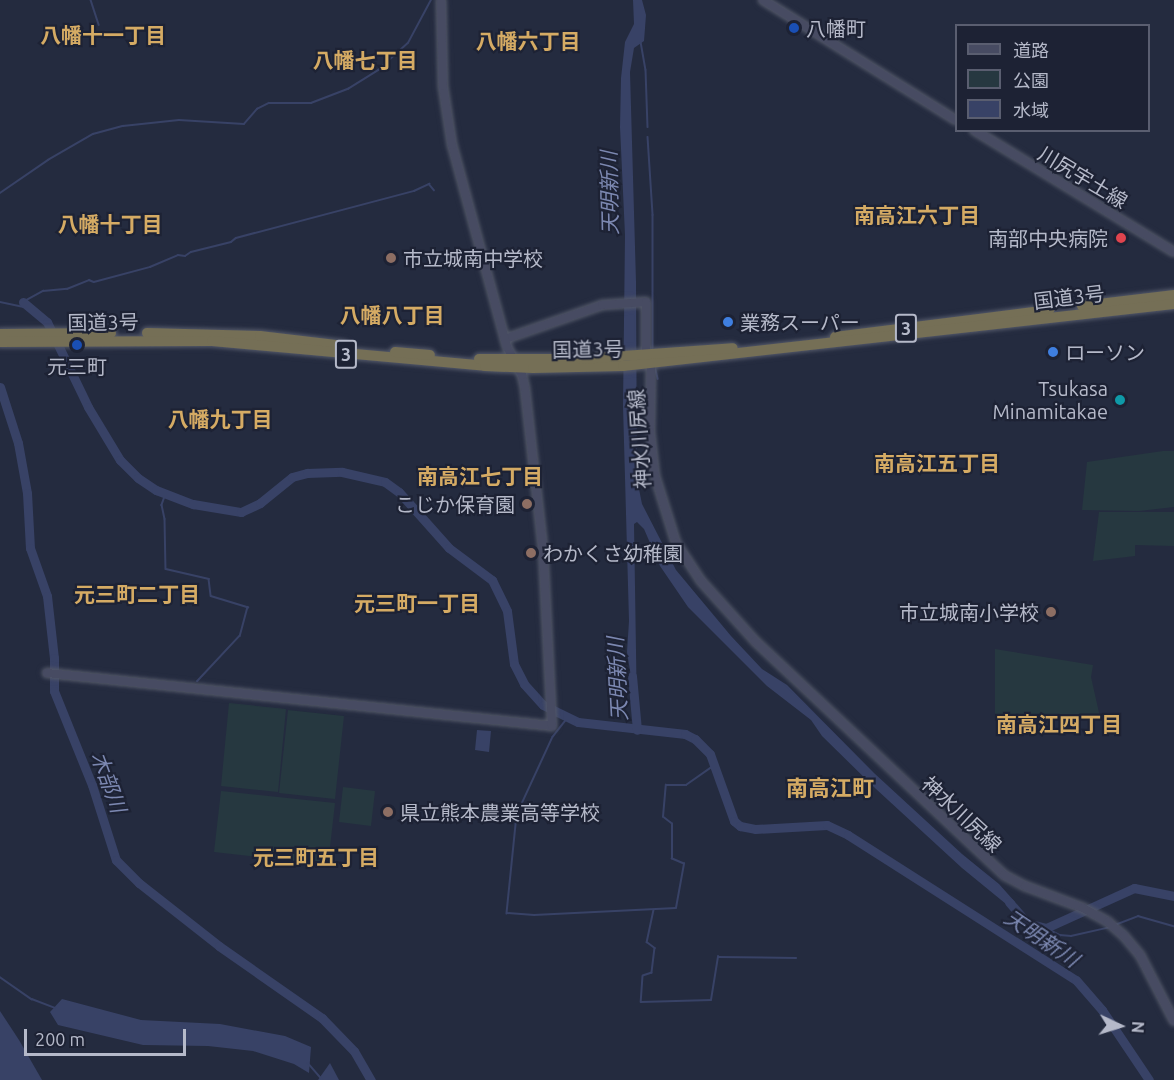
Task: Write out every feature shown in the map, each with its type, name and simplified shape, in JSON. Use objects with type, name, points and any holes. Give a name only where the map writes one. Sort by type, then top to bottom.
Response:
[{"type":"highway","name":"国道3号","points":[[643,361],[1174,295]]},
{"type":"highway","name":"国道3号","points":[[0,334],[212,341],[410,361],[516,364],[622,362],[1174,304]]},
{"type":"highway","name":"国道3号","points":[[0,342],[47,337]]},
{"type":"main road","points":[[49,673],[541,727],[552,726],[540,521],[525,388],[505,339],[448,127],[443,86],[441,0]]},
{"type":"main road","points":[[763,0],[955,119]]},
{"type":"main road","name":"川尻宇土線","points":[[977,132],[1174,252]]},
{"type":"main road","name":"神水川尻線","points":[[505,339],[602,305],[646,302],[643,361],[655,476],[676,543],[700,581],[755,641],[983,857],[1004,874],[1025,886],[1103,919],[1124,936],[1140,955],[1174,1021]]},
{"type":"green space","points":[[1174,451],[1174,507],[1139,511],[1082,510],[1087,462]]},
{"type":"green space","points":[[1099,512],[1174,512],[1174,546],[1135,545],[1135,556],[1093,561]]},
{"type":"green space","points":[[995,649],[1093,665],[1091,677],[1100,717],[995,716]]},
{"type":"green space","points":[[229,703],[286,709],[278,792],[221,786]]},
{"type":"green space","points":[[288,710],[344,716],[335,799],[279,793]]},
{"type":"green space","points":[[343,787],[375,791],[371,826],[339,822]]},
{"type":"green space","points":[[221,791],[335,803],[328,865],[214,852]]},
{"type":"water","points":[[633,0],[642,0],[646,15],[644,41],[634,48],[630,72],[636,282],[637,479],[642,504],[676,570],[731,636],[762,669],[787,685],[874,773],[962,854],[999,884],[1015,902],[1017,913],[962,868],[876,789],[822,736],[811,720],[767,686],[688,607],[660,566],[644,529],[637,522],[634,524],[637,714],[627,652],[629,621],[623,406],[625,235],[620,127],[621,78],[625,42],[634,24]]},
{"type":"water","points":[[477,730],[491,731],[489,752],[475,750]]},
{"type":"water","points":[[62,999],[141,1020],[220,1024],[285,1036],[311,1047],[309,1073],[294,1064],[253,1051],[208,1046],[143,1045],[58,1025],[50,1012]]},
{"type":"water","points":[[0,1011],[19,1040],[42,1080],[0,1080]]},
{"type":"water","points":[[330,1063],[339,1080],[318,1080]]},
{"type":"waterway","points":[[91,0],[99,25]]},
{"type":"waterway","points":[[0,193],[48,160],[93,134],[123,126],[179,120],[244,124],[257,109],[269,103],[311,103],[348,89],[378,70],[408,43],[431,0]]},
{"type":"waterway","points":[[641,42],[646,70],[648,127]]},
{"type":"waterway","points":[[648,137],[653,215],[653,348]]},
{"type":"waterway","points":[[0,302],[29,308],[23,302],[43,291],[67,289],[89,280],[94,282],[150,267],[178,255],[185,256],[191,252],[231,242],[236,238],[414,191],[429,184],[434,190]]},
{"type":"waterway","points":[[23,302],[47,322],[88,407],[120,460],[138,478],[156,490],[193,504],[241,512],[260,503],[292,477],[307,473],[342,472],[385,482],[399,492],[449,548],[492,580],[507,611],[514,664],[524,684],[543,705],[578,722],[685,734],[695,739],[710,754],[734,821],[740,826],[755,829],[827,825],[848,835],[1076,980],[1102,1010],[1149,1080]]},
{"type":"waterway","points":[[656,370],[658,379]]},
{"type":"waterway","name":"木部川","points":[[0,387],[18,443],[27,493],[30,548],[47,596],[54,658],[54,691],[92,785],[116,860],[139,883],[219,946],[322,1018],[354,1051],[371,1080]]},
{"type":"waterway","points":[[166,494],[162,505],[165,519],[166,569],[209,579],[211,596],[248,607],[240,636],[198,681]]},
{"type":"waterway","name":"天明新川","points":[[632,676],[637,730]]},
{"type":"waterway","points":[[568,718],[553,737],[517,815],[507,913],[534,915],[676,908],[684,864],[672,859],[672,824],[663,817],[666,785],[686,785],[715,765]]},
{"type":"waterway","points":[[1009,902],[1027,923],[1046,928],[1134,888],[1174,896]]},
{"type":"waterway","points":[[654,910],[647,942],[655,948],[652,973],[643,976],[641,1002],[711,1000],[718,957],[796,958]]},
{"type":"waterway","points":[[1115,925],[1138,916],[1174,926]]},
{"type":"waterway","points":[[1046,928],[1060,935],[1071,936],[1111,927]]},
{"type":"waterway","points":[[0,977],[32,999],[55,1008]]},
{"type":"waterway","points":[[308,1063],[323,1080]]},
{"type":"place","name":"八幡町","points":[[794,28]]},
{"type":"place","name":"南部中央病院","points":[[1121,238]]},
{"type":"place","name":"市立城南中学校","points":[[391,258]]},
{"type":"place","name":"業務スーパー","points":[[728,322]]},
{"type":"place","name":"元三町","points":[[77,345]]},
{"type":"place","name":"ローソン","points":[[1053,352]]},
{"type":"place","name":"Tsukasa Minamitakae","points":[[1120,400]]},
{"type":"place","name":"こじか保育園","points":[[527,504]]},
{"type":"place","name":"わかくさ幼稚園","points":[[531,553]]},
{"type":"place","name":"市立城南小学校","points":[[1051,612]]},
{"type":"place","name":"県立熊本農業高等学校","points":[[388,812]]},
{"type":"district","name":"八幡十一丁目","points":[[103,35]]},
{"type":"district","name":"八幡六丁目","points":[[528,41]]},
{"type":"district","name":"八幡七丁目","points":[[365,60]]},
{"type":"district","name":"南高江六丁目","points":[[917,215]]},
{"type":"district","name":"八幡十丁目","points":[[110,224]]},
{"type":"district","name":"八幡八丁目","points":[[392,315]]},
{"type":"district","name":"八幡九丁目","points":[[220,419]]},
{"type":"district","name":"南高江五丁目","points":[[937,463]]},
{"type":"district","name":"南高江七丁目","points":[[480,476]]},
{"type":"district","name":"元三町二丁目","points":[[137,594]]},
{"type":"district","name":"元三町一丁目","points":[[417,603]]},
{"type":"district","name":"南高江四丁目","points":[[1059,724]]},
{"type":"district","name":"南高江町","points":[[830,788]]},
{"type":"district","name":"元三町五丁目","points":[[316,857]]}]
